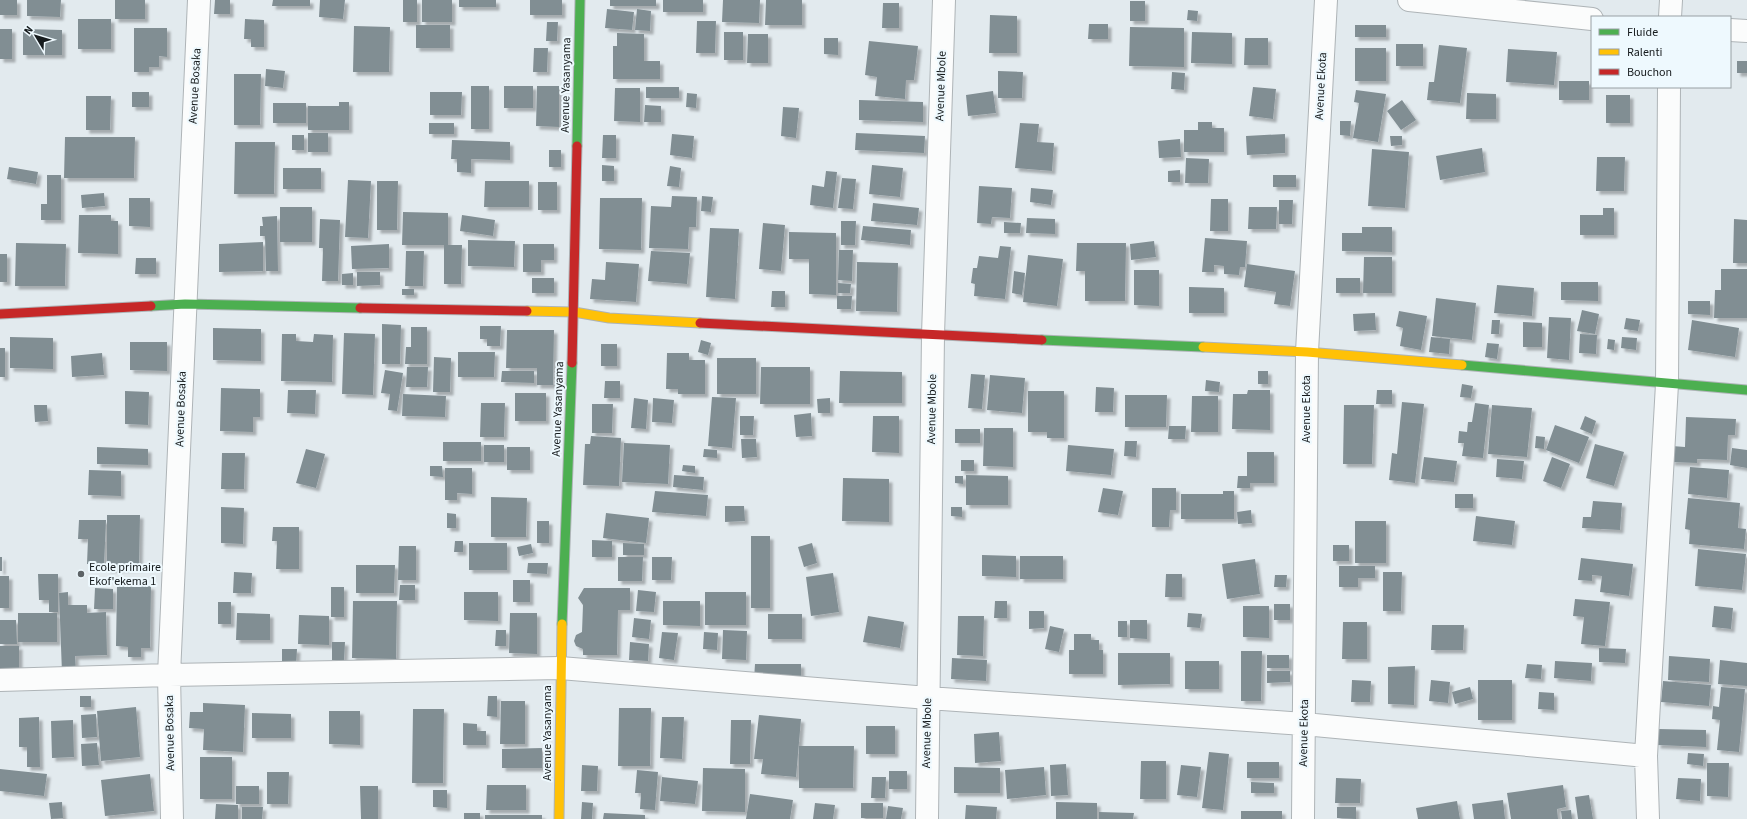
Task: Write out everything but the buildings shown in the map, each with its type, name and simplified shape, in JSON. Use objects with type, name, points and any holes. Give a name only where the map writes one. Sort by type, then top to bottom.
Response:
[{"type":"street","name":"Avenue Bosaka","points":[[172,819],[169,675],[199,0]]},
{"type":"street","name":"Avenue Yasanyama","points":[[559,819],[560,668],[574,312],[580,0]]},
{"type":"street","name":"Avenue Mbole","points":[[927,819],[933,335],[944,0]]},
{"type":"street","name":"Avenue Ekota","points":[[1303,819],[1307,352],[1326,0]]},
{"type":"street","points":[[1409,0],[1591,19]]},
{"type":"street","points":[[1670,16],[1671,0]]},
{"type":"street","points":[[1731,30],[1747,31]]},
{"type":"street","points":[[1648,819],[1646,756],[1667,384],[1669,88]]},
{"type":"street","points":[[0,314],[185,304],[574,312],[609,318],[933,335],[1307,352],[1747,390]]},
{"type":"street","points":[[0,680],[169,675],[560,668],[928,698],[1304,724],[1646,756]]},
{"type":"traffic: fast","points":[[577,146],[580,0]]},
{"type":"traffic: fast","points":[[151,306],[185,304],[360,308]]},
{"type":"traffic: fast","points":[[1042,340],[1203,347]]},
{"type":"traffic: fast","points":[[562,624],[572,363]]},
{"type":"traffic: fast","points":[[1462,365],[1747,390]]},
{"type":"traffic: slow","points":[[527,311],[574,312],[609,318],[700,323]]},
{"type":"traffic: slow","points":[[1203,347],[1307,352],[1462,365]]},
{"type":"traffic: slow","points":[[559,819],[562,624]]},
{"type":"traffic: jam","points":[[572,363],[577,146]]},
{"type":"traffic: jam","points":[[0,314],[151,306]]},
{"type":"traffic: jam","points":[[360,308],[527,311]]},
{"type":"traffic: jam","points":[[700,323],[1042,340]]},
{"type":"place","name":"Ecole primaire Ekof'ekema 1","points":[[81,574]]}]
